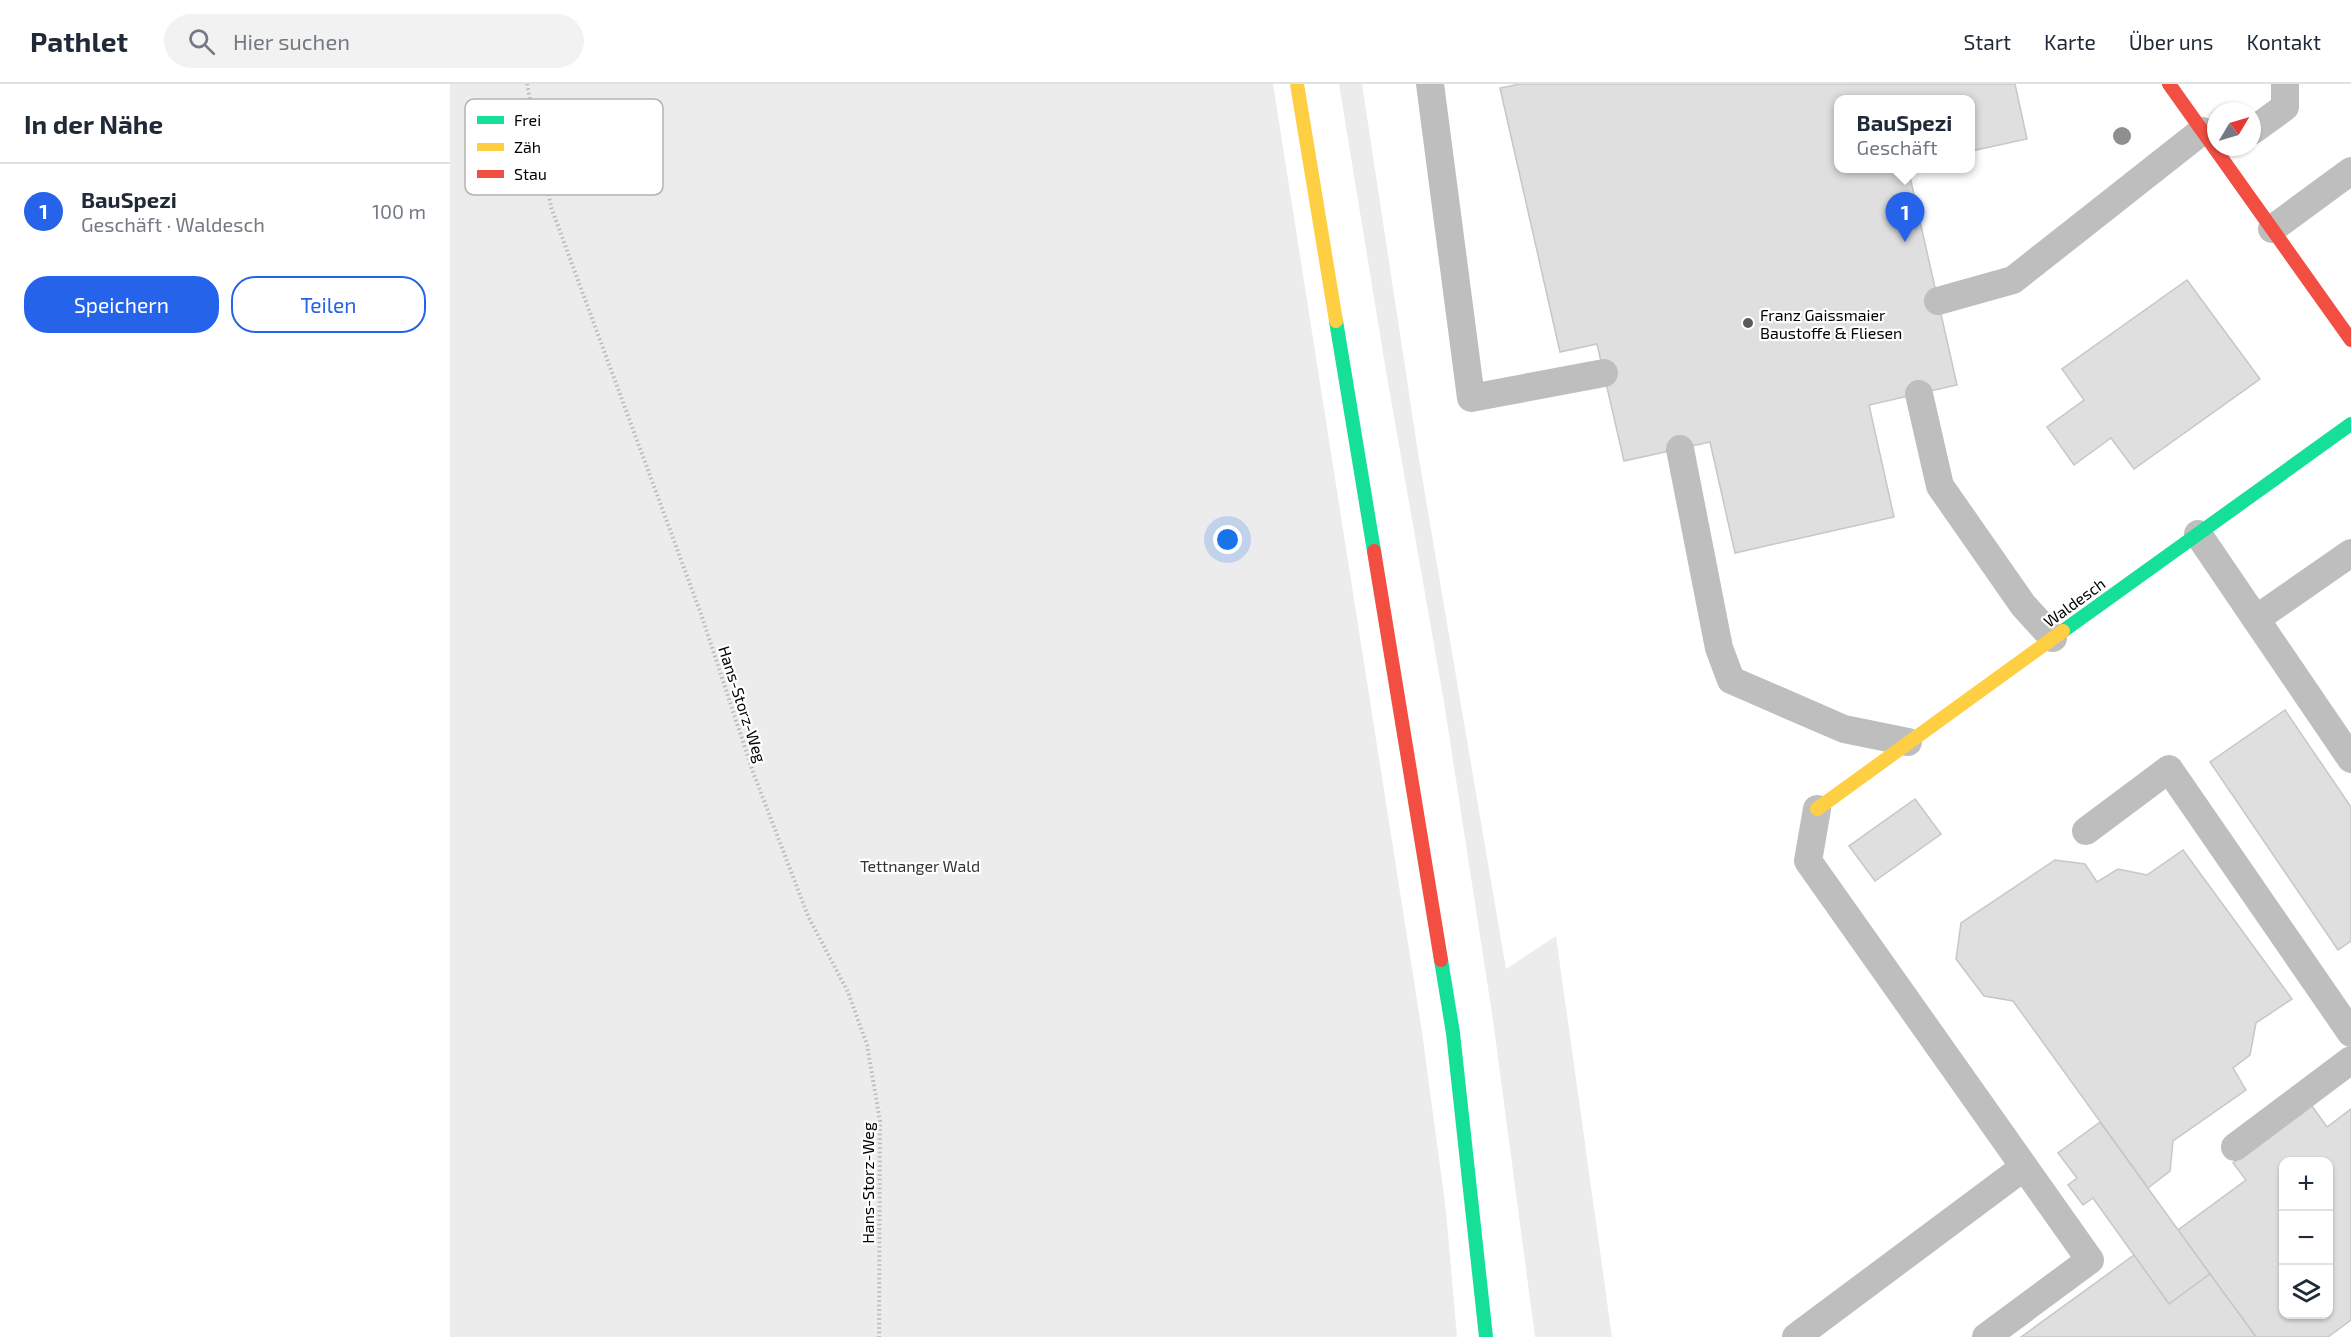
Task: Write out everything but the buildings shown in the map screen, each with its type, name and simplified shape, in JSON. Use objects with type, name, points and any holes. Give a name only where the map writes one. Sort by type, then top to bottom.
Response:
[{"type":"main road","points":[[1297,84],[1453,1033],[1486,1337]]},
{"type":"main road","points":[[2169,84],[2207,136]]},
{"type":"main road","points":[[2227,156],[2272,229],[2351,340]]},
{"type":"main road","name":"Waldesch","points":[[1817,809],[2351,424]]},
{"type":"lane","points":[[1430,84],[1471,398],[1604,373]]},
{"type":"lane","points":[[2261,124],[2285,107],[2285,84]]},
{"type":"lane","points":[[1938,302],[2013,280],[2202,131]]},
{"type":"lane","points":[[2272,229],[2351,171]]},
{"type":"lane","points":[[1919,394],[1940,486],[2023,605],[2053,638]]},
{"type":"lane","points":[[1680,449],[1719,648],[1731,680],[1844,729],[1908,742]]},
{"type":"lane","points":[[2198,534],[2351,759]]},
{"type":"lane","points":[[2256,619],[2351,553]]},
{"type":"lane","points":[[2086,831],[2169,769],[2351,1033]]},
{"type":"lane","points":[[1817,809],[1808,861],[2090,1260],[1986,1337]]},
{"type":"lane","points":[[2235,1147],[2351,1060]]},
{"type":"lane","points":[[1796,1337],[2024,1167]]},
{"type":"path","name":"Hans-Storz-Weg","points":[[527,84],[530,99]]},
{"type":"path","name":"Hans-Storz-Weg","points":[[548,195],[550,207],[701,614],[753,772],[808,916],[848,992],[867,1045],[880,1121],[879,1337]]},
{"type":"green space","name":"Tettnanger Wald","points":[[450,84],[1273,84],[1422,1032],[1446,1211],[1457,1337],[450,1337]]},
{"type":"green space","points":[[1339,84],[1362,84],[1419,459],[1506,969],[1556,936],[1612,1337],[1535,1337],[1493,1020],[1444,702]]},
{"type":"traffic: fast","points":[[1336,321],[1374,551]]},
{"type":"traffic: fast","points":[[2063,631],[2351,424]]},
{"type":"traffic: fast","points":[[1441,960],[1453,1033],[1486,1337]]},
{"type":"traffic: slow","points":[[1297,84],[1336,321]]},
{"type":"traffic: slow","points":[[1817,809],[2063,631]]},
{"type":"traffic: jam","points":[[2169,84],[2351,340]]},
{"type":"traffic: jam","points":[[1374,551],[1441,960]]},
{"type":"place","name":"BauSpezi","points":[[1905,242]]},
{"type":"place","name":"Franz Gaissmaier Baustoffe & Fliesen","points":[[1748,323]]}]
